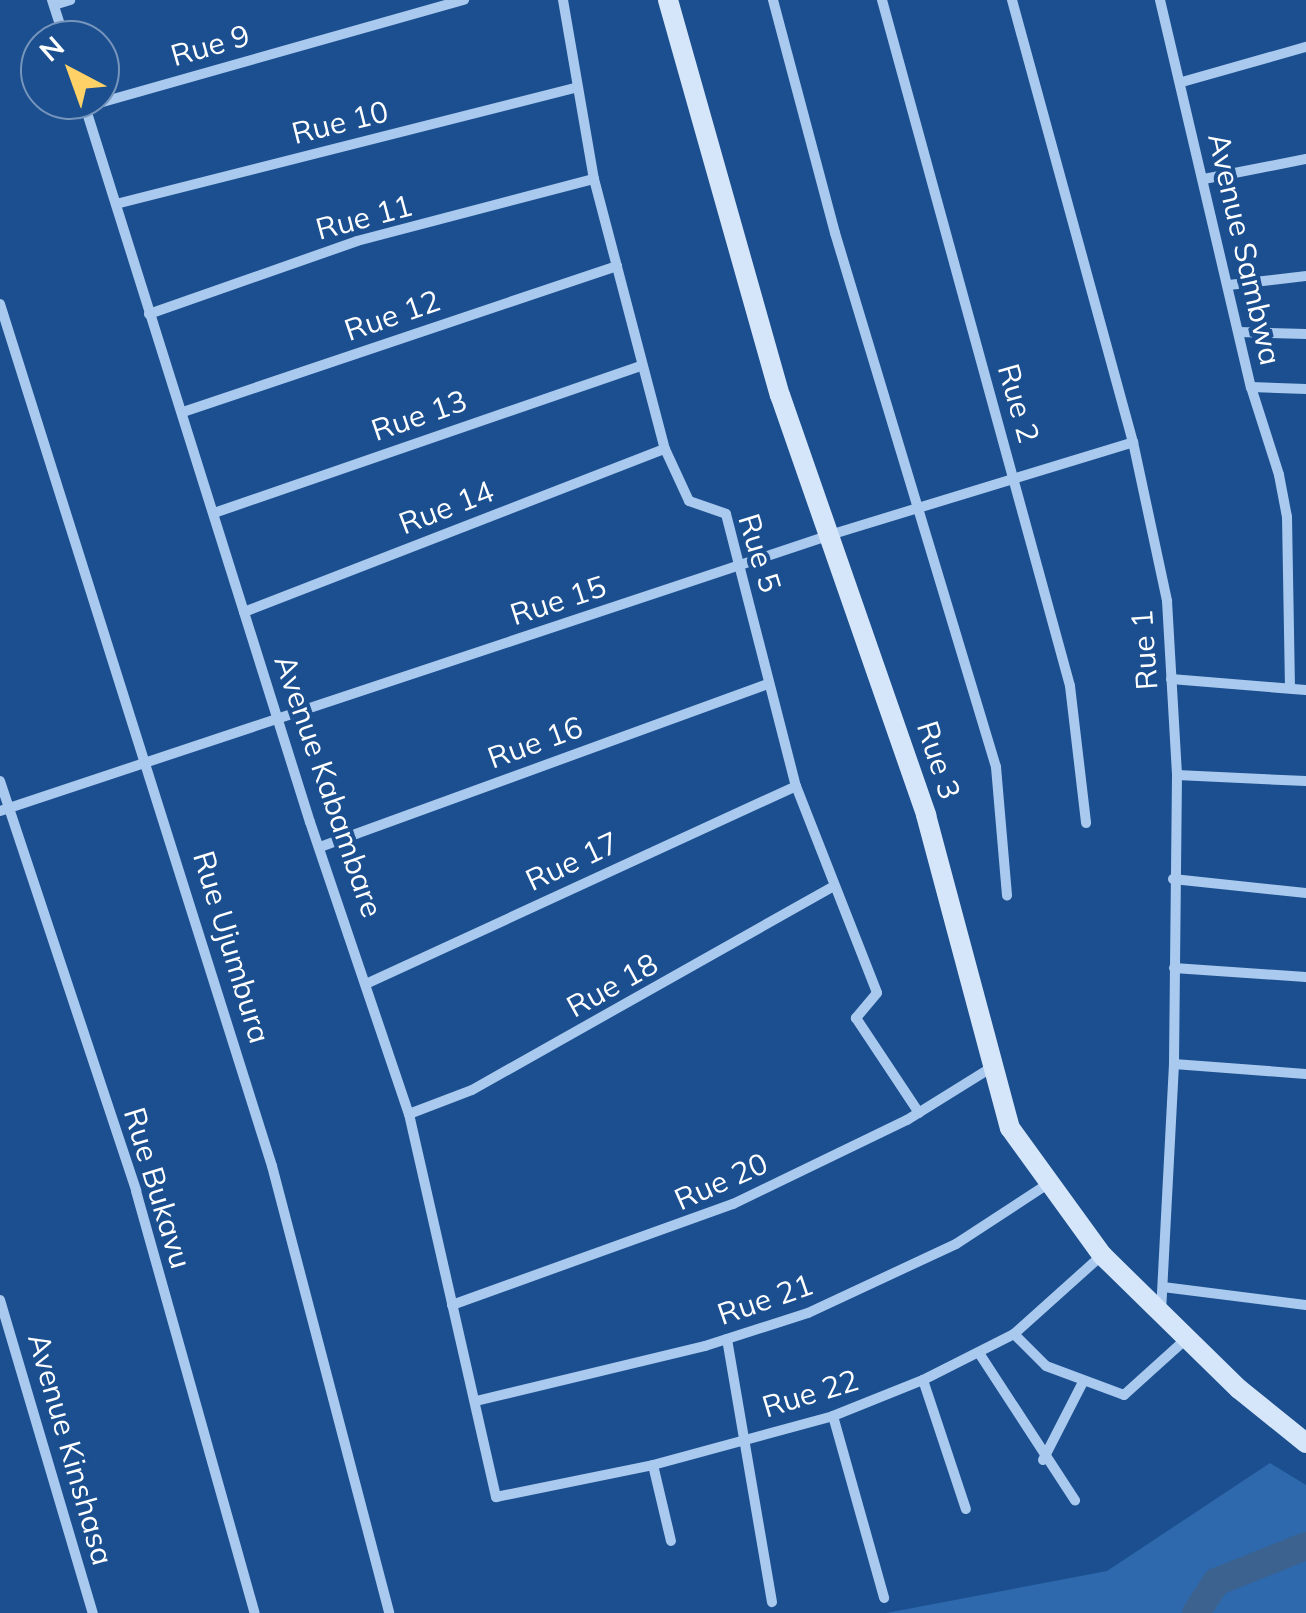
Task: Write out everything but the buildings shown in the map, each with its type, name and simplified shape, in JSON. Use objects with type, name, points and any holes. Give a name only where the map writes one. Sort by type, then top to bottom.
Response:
[{"type":"street","points":[[53,3],[70,0]]},
{"type":"street","name":"Rue 9","points":[[120,93],[464,0]]},
{"type":"street","name":"Rue 5","points":[[563,0],[594,178],[665,449],[689,501],[726,514],[796,786],[832,888],[876,993],[856,1018],[919,1112]]},
{"type":"street","name":"Rue 3","points":[[668,0],[780,396],[833,534],[926,815],[1010,1128],[1046,1185],[1102,1255],[1161,1316],[1306,1443]]},
{"type":"street","points":[[773,0],[917,508],[996,767],[1008,896]]},
{"type":"street","name":"Rue 2","points":[[882,0],[1070,686],[1086,823]]},
{"type":"street","name":"Rue 1","points":[[1012,0],[1134,442],[1167,602],[1177,775],[1174,1064],[1161,1316]]},
{"type":"street","name":"Avenue Sambwa","points":[[1160,0],[1251,387],[1286,517],[1290,688]]},
{"type":"street","points":[[1182,82],[1306,46]]},
{"type":"street","name":"Rue 10","points":[[116,204],[576,88]]},
{"type":"street","name":"Avenue Kabambare","points":[[89,120],[244,612],[410,1114],[496,1496]]},
{"type":"street","points":[[1204,179],[1306,160]]},
{"type":"street","name":"Rue 11","points":[[149,314],[357,241],[594,178]]},
{"type":"street","name":"Rue 12","points":[[182,412],[616,266]]},
{"type":"street","points":[[1229,284],[1306,276]]},
{"type":"street","name":"Rue Ujumbura","points":[[0,304],[272,1166],[389,1613]]},
{"type":"street","points":[[1239,332],[1306,334]]},
{"type":"street","name":"Rue 13","points":[[214,513],[642,366]]},
{"type":"street","points":[[1251,387],[1306,389]]},
{"type":"street","name":"Rue 15","points":[[4,810],[147,766],[279,718],[833,534],[1134,442]]},
{"type":"street","name":"Rue 14","points":[[244,612],[665,449]]},
{"type":"street","points":[[1171,679],[1306,690]]},
{"type":"street","name":"Rue 16","points":[[320,847],[768,684]]},
{"type":"street","points":[[1177,775],[1306,781]]},
{"type":"street","name":"Rue Bukavu","points":[[0,781],[4,810],[136,1191],[255,1613]]},
{"type":"street","name":"Rue 17","points":[[368,982],[796,786]]},
{"type":"street","points":[[1174,879],[1306,893]]},
{"type":"street","name":"Rue 18","points":[[410,1114],[472,1090],[832,888]]},
{"type":"street","points":[[1174,968],[1306,977]]},
{"type":"street","points":[[1174,1064],[1306,1074]]},
{"type":"street","name":"Rue 20","points":[[452,1304],[680,1228],[919,1112],[993,1066]]},
{"type":"street","name":"Rue 21","points":[[476,1401],[727,1339],[882,1282],[956,1244],[1046,1185]]},
{"type":"street","name":"Rue 22","points":[[496,1496],[653,1464],[833,1416],[923,1380],[1014,1334],[1102,1255]]},
{"type":"street","points":[[1162,1287],[1306,1305]]},
{"type":"street","name":"Avenue Kinshasa","points":[[0,1300],[92,1613]]},
{"type":"street","points":[[1014,1334],[1034,1358],[1083,1382],[1124,1396],[1186,1339]]},
{"type":"street","points":[[727,1339],[772,1602]]},
{"type":"street","points":[[980,1353],[1043,1460],[1075,1500]]},
{"type":"street","points":[[923,1380],[966,1509]]},
{"type":"street","points":[[1043,1460],[1083,1382]]},
{"type":"street","points":[[833,1416],[884,1598]]},
{"type":"street","points":[[653,1464],[671,1540]]},
{"type":"shaded area","points":[[1270,1463],[1306,1485],[1306,1613],[886,1613],[1107,1571]]},
{"type":"waterway","points":[[1196,1613],[1216,1582],[1306,1546]]}]
